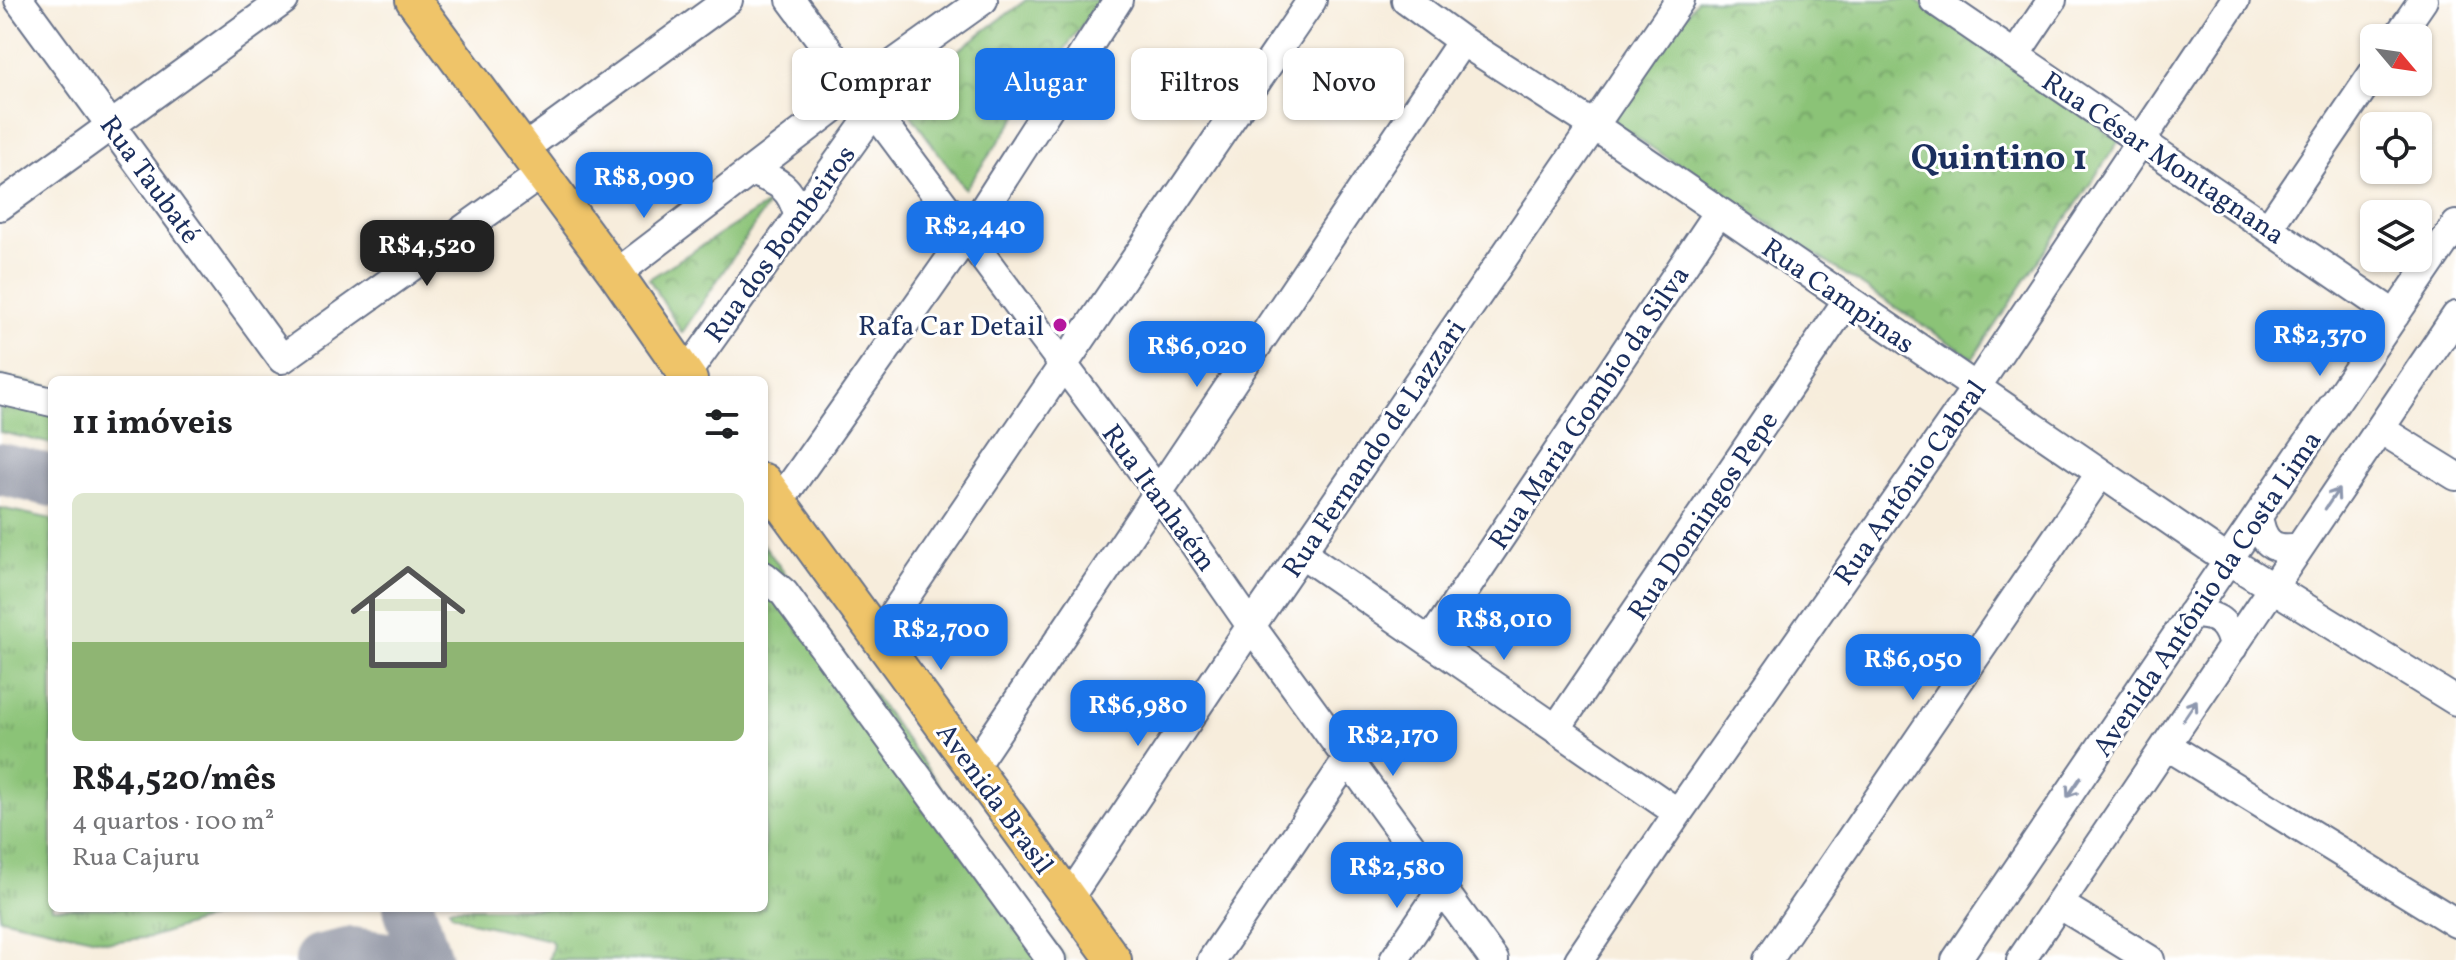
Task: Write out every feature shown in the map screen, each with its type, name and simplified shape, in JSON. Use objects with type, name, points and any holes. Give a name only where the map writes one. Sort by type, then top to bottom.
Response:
[{"type":"main road","points":[[413,0],[616,274],[687,376]]},
{"type":"main road","name":"Avenida Brasil","points":[[772,492],[1114,960]]},
{"type":"street","name":"Rua Taubaté","points":[[19,0],[282,359],[531,162]]},
{"type":"street","points":[[0,206],[284,0]]},
{"type":"street","points":[[531,162],[728,0]]},
{"type":"street","name":"Rua Itanhaém","points":[[791,0],[826,48]]},
{"type":"street","points":[[927,48],[983,0]]},
{"type":"street","points":[[772,492],[967,235],[1118,0]]},
{"type":"street","points":[[878,637],[1312,0]]},
{"type":"street","name":"Rua Campinas","points":[[1406,0],[2228,560],[2456,701]]},
{"type":"street","name":"Rua Fernando de Lazzari","points":[[1069,898],[1251,626],[1680,0]]},
{"type":"street","name":"Rua César Montagnana","points":[[1934,0],[2395,315]]},
{"type":"street","points":[[2015,55],[2052,0]]},
{"type":"street","name":"Rua Antônio Cabral","points":[[1581,959],[1678,813],[1975,389],[2139,139],[2235,0]]},
{"type":"street","points":[[2407,24],[2423,0]]},
{"type":"street","points":[[974,766],[1462,41]]},
{"type":"street","points":[[2268,228],[2360,93]]},
{"type":"street","points":[[616,274],[751,171],[834,120]]},
{"type":"street","name":"Rua dos Bombeiros","points":[[689,376],[798,215],[854,120]]},
{"type":"street","name":"Rua Itanhaém","points":[[879,120],[1159,493],[1251,626],[1494,960]]},
{"type":"street","points":[[751,171],[785,188],[794,198],[798,215]]},
{"type":"street","name":"Rua Maria Gombio da Silva","points":[[1430,642],[1719,212]]},
{"type":"street","name":"Avenida Antônio da Costa Lima","points":[[1956,960],[2456,225]]},
{"type":"street","name":"Rua Domingos Pepe","points":[[1556,729],[1847,301]]},
{"type":"street","name":"Avenida Antônio da Costa Lima","points":[[2021,960],[2456,316]]},
{"type":"street","points":[[0,390],[48,401]]},
{"type":"street","points":[[2380,429],[2456,476]]},
{"type":"street","points":[[1768,960],[2100,474]]},
{"type":"street","points":[[2258,516],[2261,532],[2270,544],[2284,550],[2299,547]]},
{"type":"street","points":[[1301,553],[1678,813]]},
{"type":"street","points":[[768,579],[784,593],[1051,960]]},
{"type":"street","points":[[2191,614],[2207,614],[2221,619],[2230,632],[2233,647]]},
{"type":"street","points":[[2166,745],[2456,923]]},
{"type":"street","points":[[1212,960],[1348,759]]},
{"type":"street","points":[[1394,960],[1442,889]]},
{"type":"street","points":[[2059,904],[2150,960]]},
{"type":"green space","points":[[1026,0],[1100,0],[1066,48],[975,48],[975,120],[1014,120],[965,189],[915,120],[959,120],[959,50]]},
{"type":"green space","points":[[1697,0],[1915,0],[2119,141],[1973,358],[1611,121]]},
{"type":"green space","points":[[769,203],[682,333],[649,279]]},
{"type":"green space","points":[[0,376],[48,386],[48,443],[0,432]]},
{"type":"green space","points":[[0,508],[48,518],[48,912],[229,912],[151,937],[110,942],[0,918]]},
{"type":"green space","points":[[768,550],[1067,960],[549,960],[553,944],[550,940],[471,922],[452,914],[768,912]]},
{"type":"taxiway","points":[[0,469],[48,480]]},
{"type":"taxiway","points":[[410,912],[426,960]]},
{"type":"taxiway","points":[[321,960],[352,953],[400,960]]},
{"type":"place","name":"Rafa Car Detail","points":[[1060,325]]},
{"type":"district","name":"Quintino 1","points":[[1999,156]]}]
